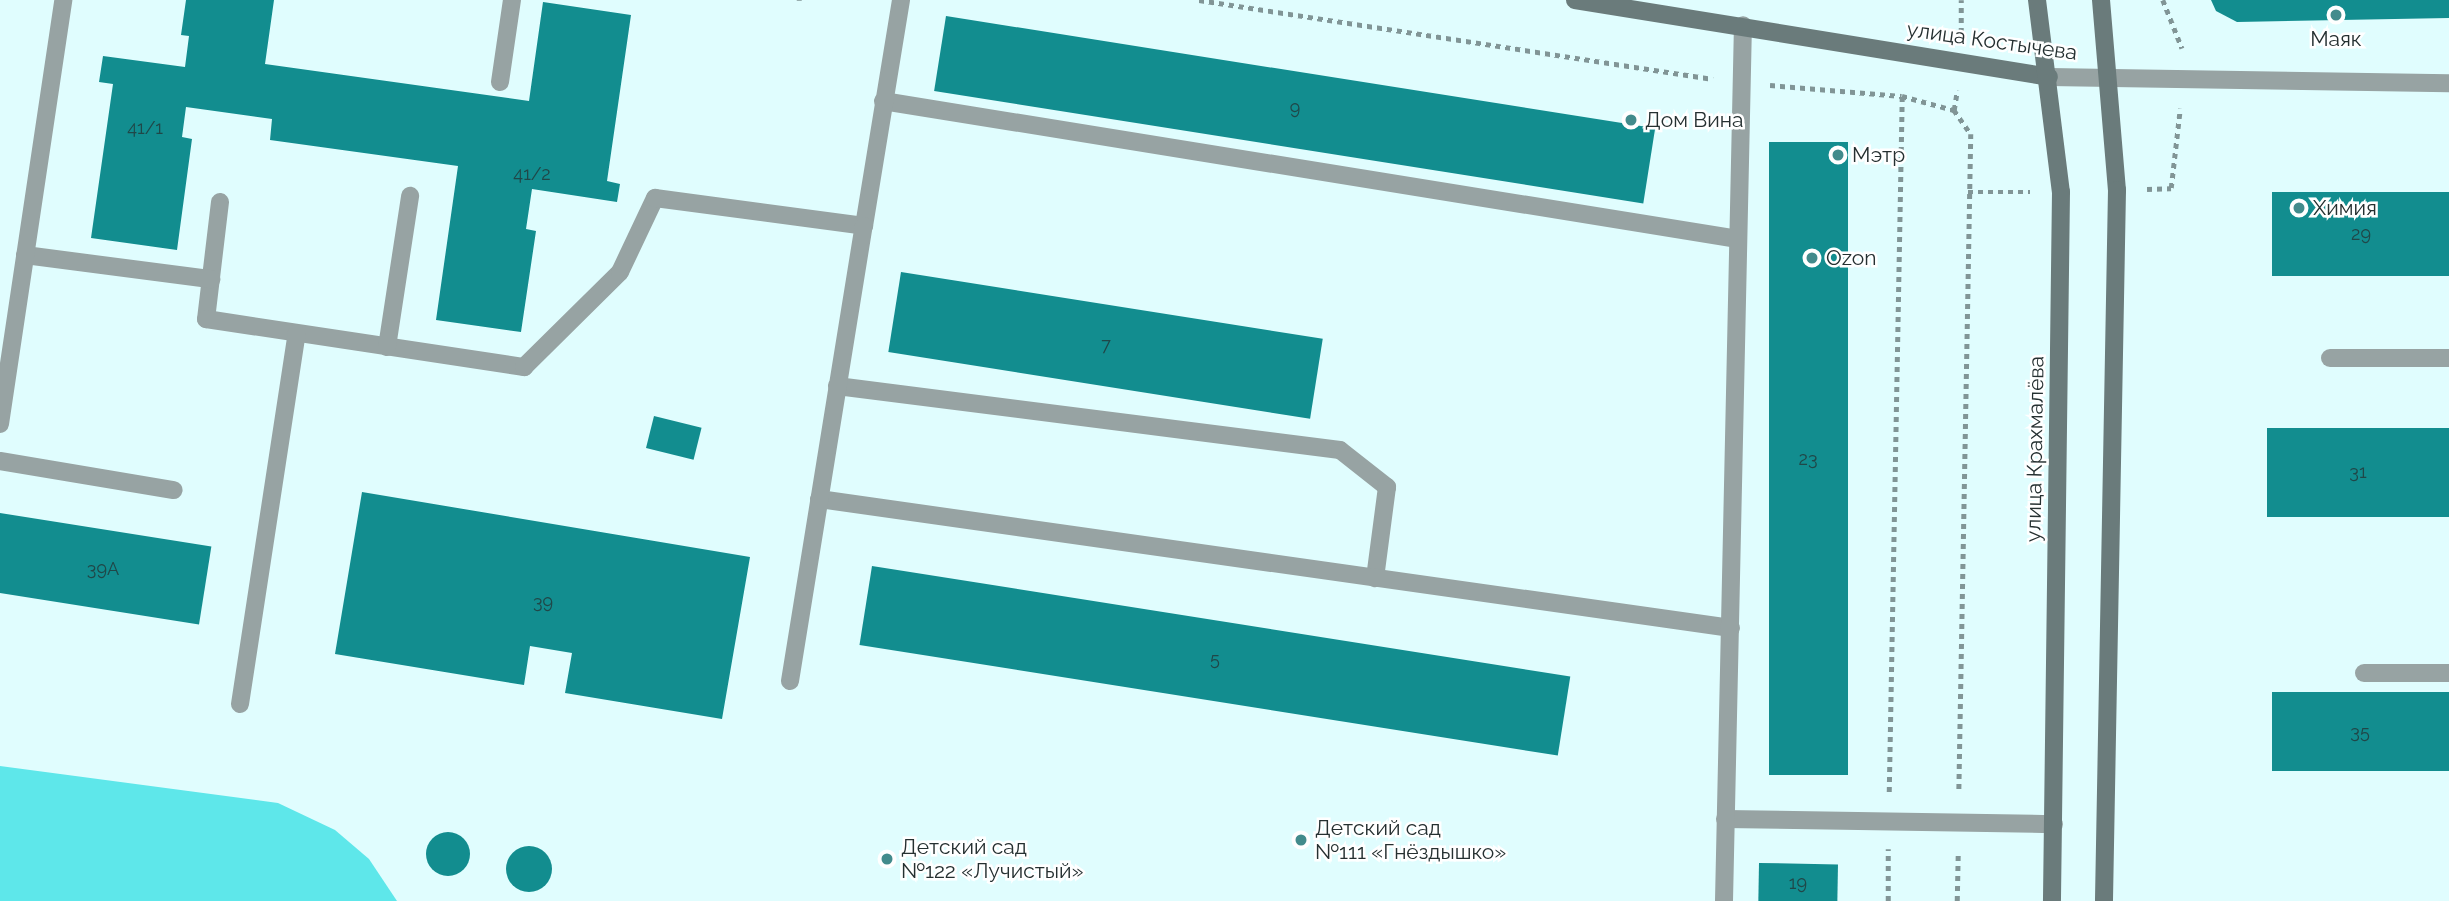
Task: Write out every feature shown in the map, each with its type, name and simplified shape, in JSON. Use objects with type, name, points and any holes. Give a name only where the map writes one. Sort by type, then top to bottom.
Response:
[{"type":"main road","name":"улица Костычева","points":[[1575,0],[2049,77]]},
{"type":"main road","name":"улица Крахмалёва","points":[[2037,0],[2049,77],[2061,192],[2052,901]]},
{"type":"main road","points":[[2101,0],[2117,190],[2105,901]]},
{"type":"street","points":[[0,424],[63,0]]},
{"type":"street","points":[[500,82],[512,0]]},
{"type":"street","points":[[790,681],[901,0]]},
{"type":"street","points":[[1724,901],[1743,26]]},
{"type":"street","name":"улица Костычева","points":[[2049,77],[2449,83]]},
{"type":"street","points":[[883,101],[1738,239]]},
{"type":"street","points":[[387,346],[410,196]]},
{"type":"street","points":[[220,202],[206,319],[524,367],[621,272],[655,198],[864,226]]},
{"type":"street","points":[[25,256],[211,279]]},
{"type":"street","points":[[240,704],[297,333]]},
{"type":"street","points":[[2330,358],[2449,358]]},
{"type":"street","points":[[837,386],[1340,450],[1387,487],[1375,578]]},
{"type":"street","points":[[0,461],[174,490]]},
{"type":"street","points":[[819,499],[1731,628]]},
{"type":"street","points":[[2364,673],[2449,673]]},
{"type":"street","points":[[1725,819],[1889,824],[2054,824]]},
{"type":"path","points":[[1199,0],[1740,83],[1902,96],[1954,110],[1971,134],[1957,901]]},
{"type":"path","points":[[1888,901],[1902,96]]},
{"type":"shaded area","points":[[0,766],[278,803],[335,830],[369,859],[397,901],[0,901]]},
{"type":"building","points":[[186,0],[274,0],[265,64],[529,101],[543,2],[631,15],[607,181],[620,184],[617,202],[532,189],[526,229],[536,231],[521,332],[436,320],[458,166],[270,140],[272,119],[186,107],[182,137],[192,139],[177,250],[91,238],[113,84],[99,82],[103,56],[185,67],[189,36],[181,35]]},
{"type":"building","name":"Маяк","points":[[2211,0],[2449,0],[2449,18],[2237,22],[2216,11]]},
{"type":"building","points":[[946,16],[1655,128],[1643,203],[934,91]]},
{"type":"building","points":[[1769,142],[1848,142],[1848,775],[1769,775]]},
{"type":"building","points":[[2272,192],[2449,192],[2449,276],[2272,276]]},
{"type":"building","points":[[901,272],[1323,339],[1310,419],[888,352]]},
{"type":"building","points":[[654,416],[702,428],[694,460],[646,448]]},
{"type":"building","points":[[2267,428],[2449,428],[2449,517],[2267,517]]},
{"type":"building","points":[[362,492],[750,557],[722,719],[565,693],[572,653],[530,646],[524,685],[335,654]]},
{"type":"building","points":[[0,513],[211,546],[199,625],[0,593]]},
{"type":"building","points":[[872,566],[1570,677],[1558,756],[859,645]]},
{"type":"building","points":[[2272,692],[2449,692],[2449,771],[2272,771]]},
{"type":"building","points":[[448,832],[457,833],[464,838],[469,845],[469,863],[464,870],[457,875],[448,876],[439,875],[432,870],[427,863],[426,854],[427,845],[432,838],[439,833]]},
{"type":"building","points":[[529,846],[538,847],[545,853],[551,860],[551,878],[545,885],[538,891],[529,892],[520,891],[513,885],[507,878],[506,869],[507,860],[513,853],[520,847]]},
{"type":"building","points":[[1759,863],[1838,864],[1837,901],[1758,901]]},
{"type":"place","name":"Маяк","points":[[2336,15]]},
{"type":"place","name":"Дом Вина","points":[[1631,120]]},
{"type":"place","name":"Мэтр","points":[[1838,155]]},
{"type":"place","name":"Химия","points":[[2299,208]]},
{"type":"place","name":"Ozon","points":[[1812,258]]},
{"type":"place","name":"Детский сад №111 «Гнёздышко»","points":[[1301,840]]},
{"type":"place","name":"Детский сад №122 «Лучистый»","points":[[887,859]]}]
